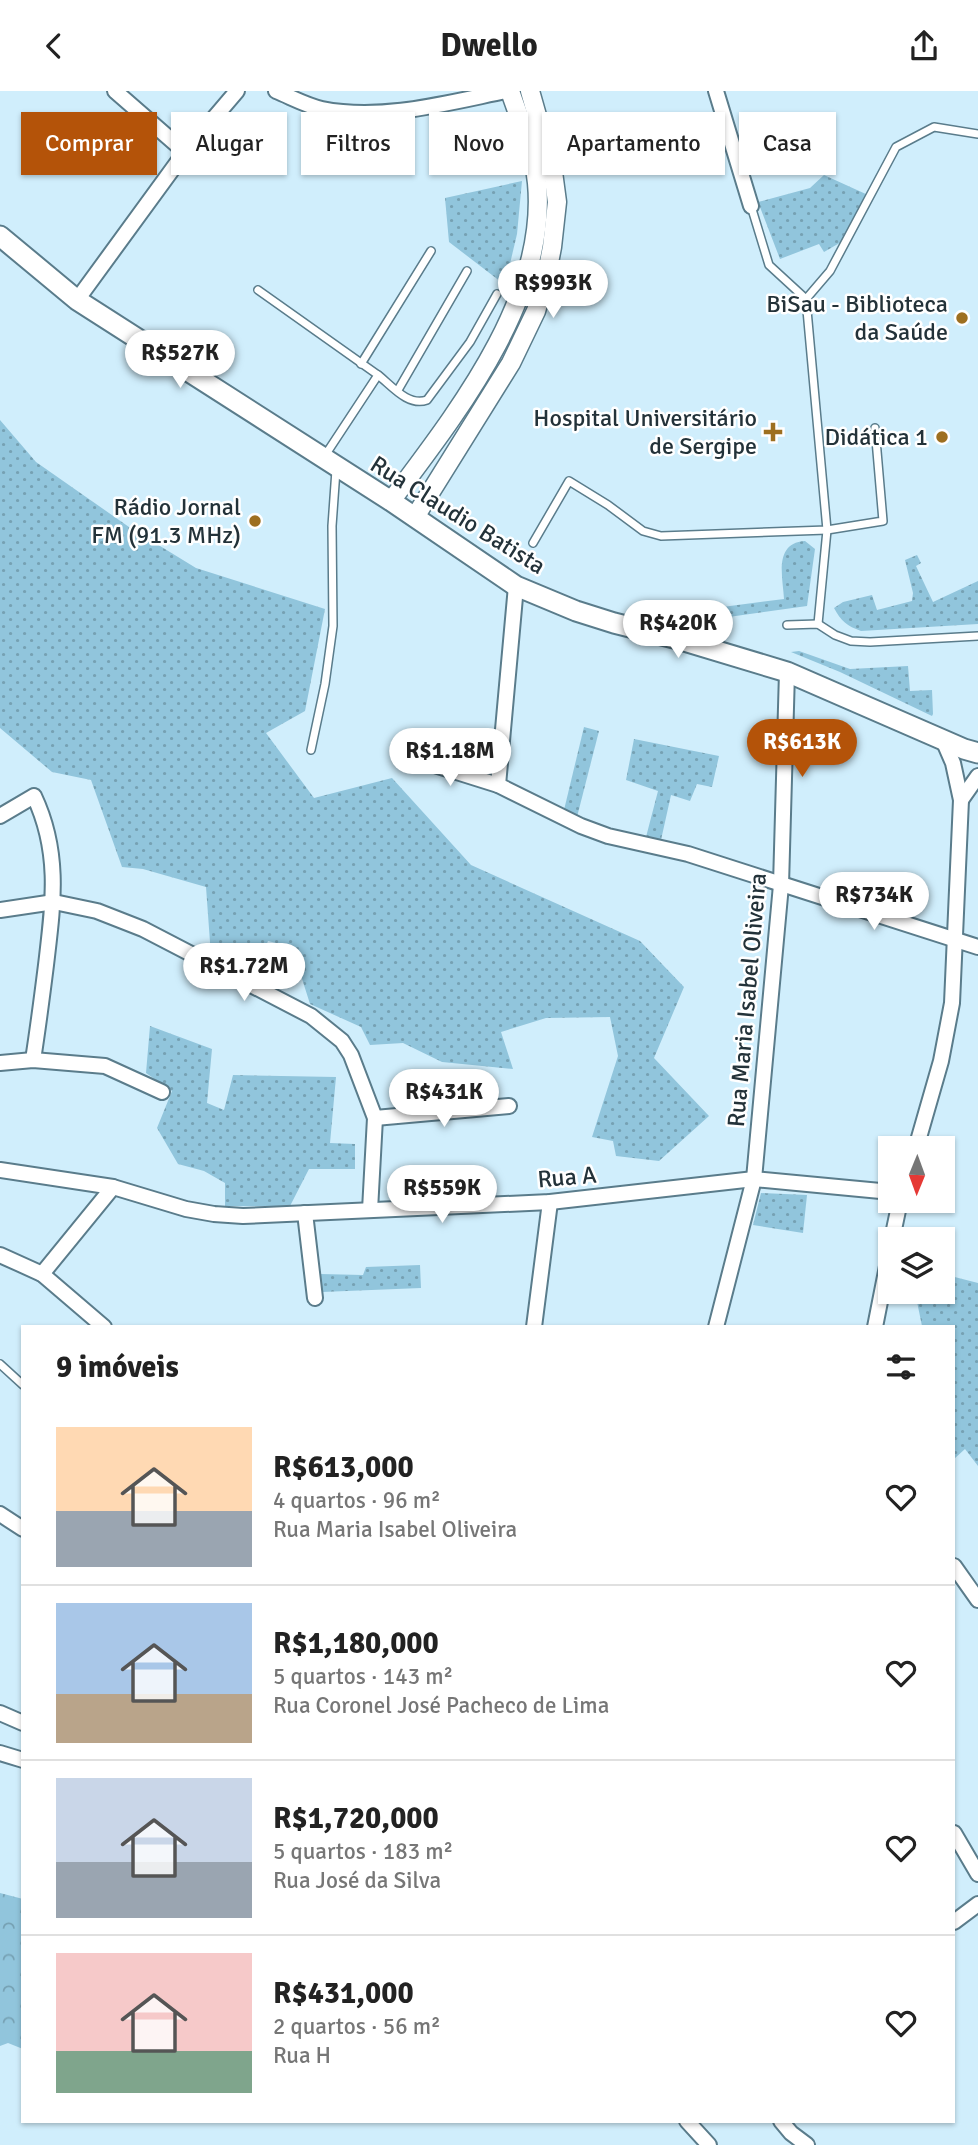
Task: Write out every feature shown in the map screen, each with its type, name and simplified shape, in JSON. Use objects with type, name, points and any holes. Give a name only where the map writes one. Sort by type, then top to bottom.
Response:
[{"type":"main road","name":"Rua Claudio Batista","points":[[0,236],[77,300],[391,501],[516,586],[576,611],[787,672],[978,753]]},
{"type":"street","points":[[115,91],[171,140]]},
{"type":"street","points":[[219,112],[237,91]]},
{"type":"street","points":[[276,91],[318,108],[346,113],[369,113],[451,103],[508,91],[533,130],[553,171],[557,201],[552,247],[536,311],[511,363],[415,517]]},
{"type":"street","points":[[315,91],[318,108]]},
{"type":"street","points":[[391,501],[477,382],[512,313],[530,255],[537,217],[530,91]]},
{"type":"street","points":[[716,91],[751,206]]},
{"type":"street","points":[[77,300],[171,171]]},
{"type":"street","points":[[498,785],[516,586]]},
{"type":"street","name":"Rua Maria Isabel Oliveira","points":[[717,1325],[754,1179],[781,885],[787,672]]},
{"type":"street","points":[[919,1136],[948,1030],[956,939],[961,800],[953,763],[943,740]]},
{"type":"street","points":[[412,758],[498,785],[593,832],[688,854],[978,947]]},
{"type":"street","points":[[961,800],[978,776]]},
{"type":"street","points":[[0,816],[34,796],[51,846],[54,902],[33,1061]]},
{"type":"street","points":[[0,910],[54,902],[81,906],[118,918],[312,1016],[342,1041],[351,1055],[375,1118],[370,1210]]},
{"type":"street","points":[[0,1063],[33,1061],[105,1066],[162,1092]]},
{"type":"street","points":[[375,1118],[509,1106]]},
{"type":"street","name":"Rua A","points":[[0,1170],[113,1187],[214,1215],[550,1202],[754,1179],[878,1191]]},
{"type":"street","points":[[41,1274],[113,1187]]},
{"type":"street","points":[[534,1325],[550,1202]]},
{"type":"street","points":[[305,1213],[316,1298]]},
{"type":"street","points":[[0,1255],[41,1274],[102,1325]]},
{"type":"street","points":[[875,1325],[880,1304]]},
{"type":"street","points":[[0,1514],[21,1528]]},
{"type":"street","points":[[955,1567],[978,1599]]},
{"type":"street","points":[[0,1713],[21,1722]]},
{"type":"street","points":[[0,1753],[21,1759]]},
{"type":"street","points":[[955,1835],[978,1874]]},
{"type":"street","points":[[955,1921],[978,1904]]},
{"type":"street","points":[[689,2123],[709,2145]]},
{"type":"street","points":[[783,2123],[807,2145]]},
{"type":"lane","points":[[806,299],[831,271],[896,147],[934,127],[978,134]]},
{"type":"lane","points":[[751,206],[769,265],[806,299],[827,530],[818,624]]},
{"type":"lane","points":[[361,363],[431,251]]},
{"type":"lane","points":[[398,390],[467,271]]},
{"type":"lane","points":[[258,290],[411,401],[421,402],[429,398],[470,342],[497,294]]},
{"type":"lane","points":[[311,750],[325,684],[333,626],[330,462],[377,375]]},
{"type":"lane","points":[[533,543],[569,481],[643,531],[661,536],[827,530],[883,521],[874,428]]},
{"type":"lane","points":[[787,625],[818,624],[851,641],[978,636]]},
{"type":"lane","points":[[0,1364],[21,1383]]},
{"type":"green space","points":[[824,175],[868,195],[843,241],[824,252],[819,244],[780,259],[758,202],[810,188]]},
{"type":"green space","points":[[522,181],[517,234],[505,285],[449,242],[445,198]]},
{"type":"green space","points":[[0,420],[36,462],[129,527],[196,568],[325,609],[305,711],[266,733],[314,798],[392,778],[471,865],[640,941],[684,987],[654,1058],[709,1116],[659,1161],[616,1156],[613,1141],[592,1137],[618,1056],[610,1017],[546,1018],[501,1032],[513,1069],[442,1062],[403,1043],[370,1045],[361,1027],[310,1004],[292,947],[268,941],[254,976],[211,956],[206,887],[143,869],[122,867],[91,780],[52,772],[0,728]]},
{"type":"green space","points":[[805,541],[815,549],[807,606],[686,623],[713,617],[715,608],[784,599],[784,555],[795,543]]},
{"type":"green space","points":[[917,555],[921,563],[916,566],[933,602],[978,581],[978,624],[861,631],[848,625],[839,616],[834,608],[843,602],[872,595],[877,610],[912,601],[913,593],[905,560]]},
{"type":"green space","points":[[799,651],[850,669],[908,666],[910,691],[932,690],[933,714],[932,716],[791,652]]},
{"type":"green space","points":[[584,727],[599,731],[577,817],[564,810]]},
{"type":"green space","points":[[634,739],[719,756],[712,787],[697,784],[690,801],[671,795],[661,840],[646,837],[658,791],[626,780]]},
{"type":"green space","points":[[150,1026],[212,1049],[207,1103],[224,1110],[233,1075],[336,1077],[330,1143],[355,1144],[355,1169],[309,1169],[290,1206],[225,1206],[225,1183],[204,1171],[178,1164],[157,1128],[172,1091],[146,1073]]},
{"type":"green space","points":[[761,1193],[807,1195],[803,1233],[753,1225]]},
{"type":"green space","points":[[420,1265],[421,1288],[322,1292],[320,1274],[363,1275],[366,1267]]},
{"type":"green space","points":[[955,1277],[978,1283],[978,1466],[965,1449],[955,1458],[955,1325],[922,1325],[917,1304],[955,1304]]},
{"type":"green space","points":[[0,1893],[21,1898],[21,2048],[8,2043],[0,2046]]},
{"type":"place","name":"BiSau - Biblioteca da Saúde","points":[[962,318]]},
{"type":"place","name":"Hospital Universitário de Sergipe","points":[[773,432]]},
{"type":"place","name":"Didática 1","points":[[942,437]]},
{"type":"place","name":"Rádio Jornal FM (91.3 MHz)","points":[[255,521]]}]
